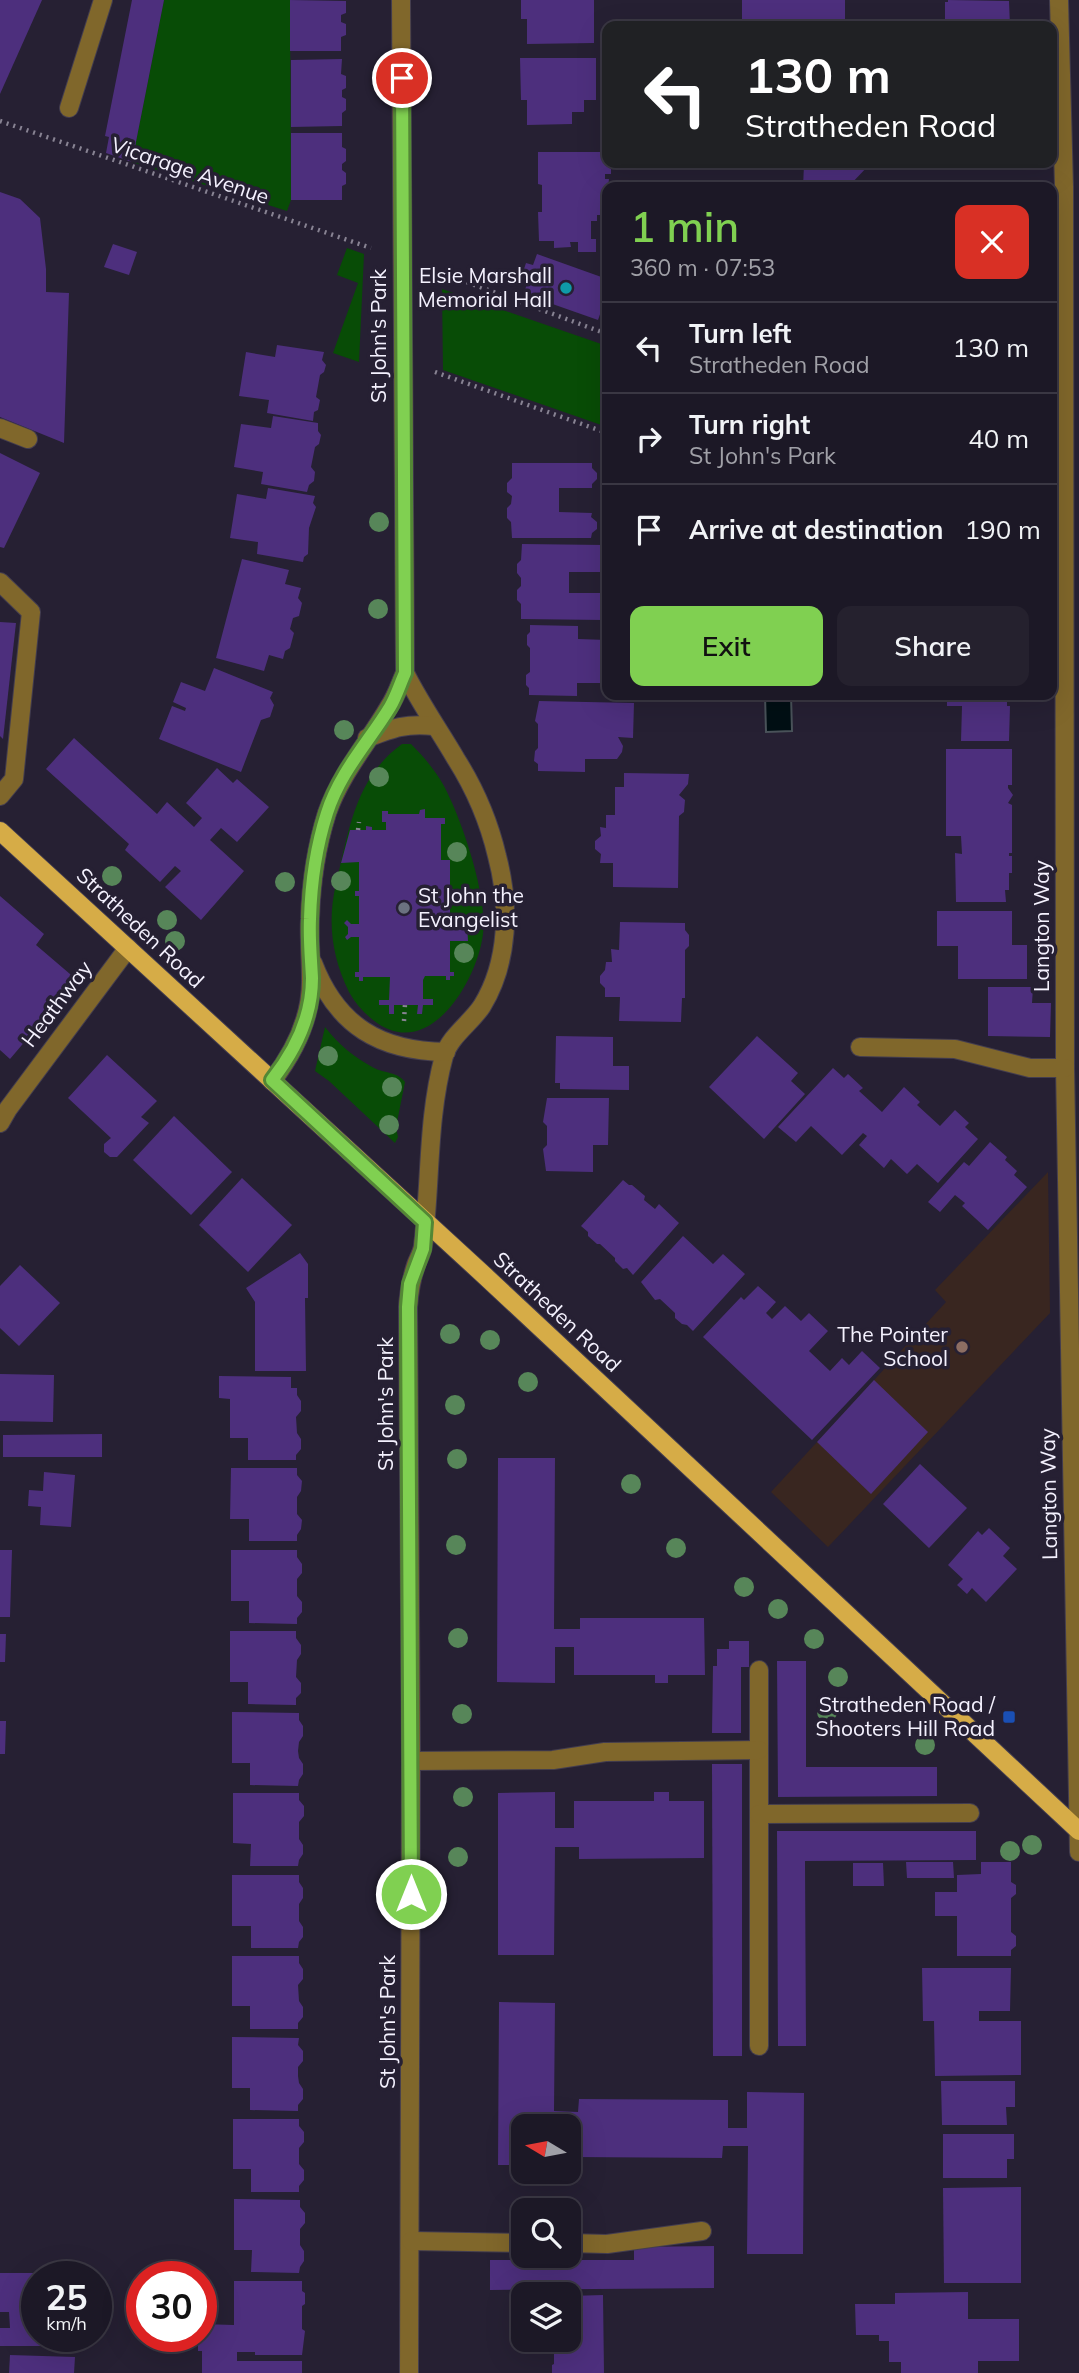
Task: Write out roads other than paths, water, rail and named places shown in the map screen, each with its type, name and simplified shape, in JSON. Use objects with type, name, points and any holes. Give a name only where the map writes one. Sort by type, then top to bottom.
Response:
[{"type":"main road","name":"Stratheden Road","points":[[0,831],[808,1576],[1079,1830]]},
{"type":"street","points":[[69,108],[103,0]]},
{"type":"street","name":"St John's Park","points":[[272,1080],[293,1051],[309,1005],[312,979],[312,880],[328,810],[342,777],[391,706],[405,673],[401,0]]},
{"type":"street","name":"Langton Way","points":[[1059,0],[1064,187],[1065,1068],[1079,1852]]},
{"type":"street","points":[[0,428],[28,439]]},
{"type":"street","points":[[0,582],[31,612],[14,779],[0,796]]},
{"type":"street","name":"St John's Park","points":[[405,673],[467,779],[487,823],[500,870],[506,926],[501,956],[482,1005],[446,1052],[432,1124],[423,1249],[410,1284],[408,1307],[411,1761],[409,2373]]},
{"type":"street","points":[[367,738],[395,727],[412,724],[434,726]]},
{"type":"street","name":"Heathway","points":[[3,1111],[128,948]]},
{"type":"street","name":"St John's Park","points":[[310,953],[319,977],[332,999],[348,1018],[368,1034],[403,1049],[446,1052]]},
{"type":"street","points":[[860,1047],[955,1049],[1030,1068],[1065,1068]]},
{"type":"street","points":[[759,1670],[759,2046]]},
{"type":"street","points":[[411,1761],[553,1760],[605,1752],[759,1750]]},
{"type":"street","points":[[759,1814],[970,1813]]},
{"type":"street","points":[[581,2243],[607,2244],[702,2231]]},
{"type":"street","points":[[411,2241],[511,2243]]},
{"type":"place","name":"Elsie Marshall Memorial Hall","points":[[566,288]]},
{"type":"place","name":"St John the Evangelist","points":[[404,908]]},
{"type":"place","name":"The Pointer School","points":[[962,1347]]},
{"type":"place","name":"Stratheden Road / Shooters Hill Road","points":[[1009,1717]]}]
